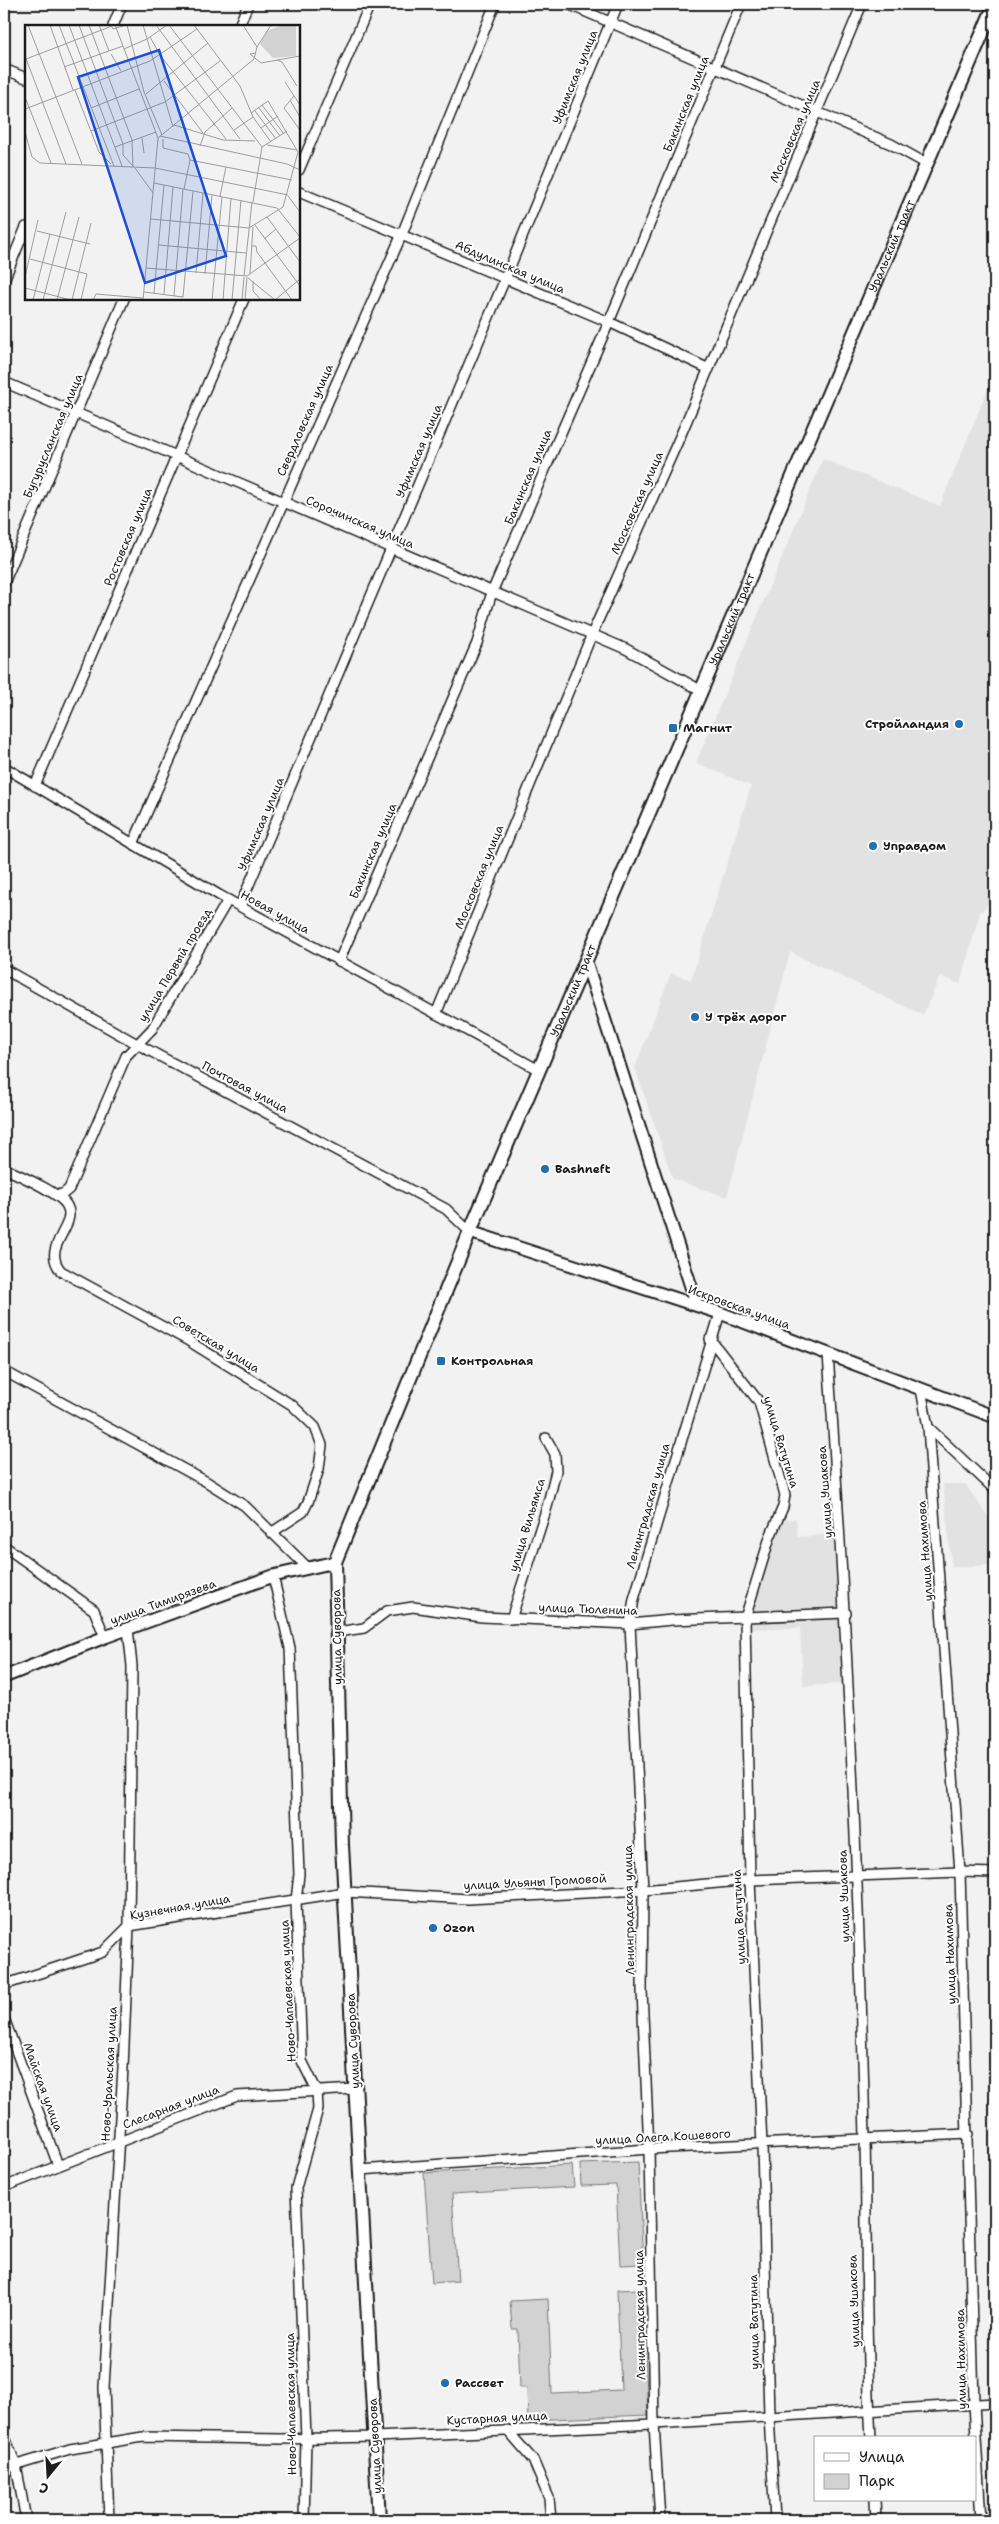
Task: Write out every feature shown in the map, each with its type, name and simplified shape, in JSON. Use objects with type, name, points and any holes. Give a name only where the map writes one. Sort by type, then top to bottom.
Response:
[{"type":"main road","name":"Уральский тракт","points":[[335,1562],[470,1232],[995,4]]},
{"type":"main road","points":[[586,962],[697,1305]]},
{"type":"main road","name":"Искровская улица","points":[[470,1232],[720,1313],[995,1417]]},
{"type":"main road","name":"улица Тимирязева","points":[[4,1677],[105,1637],[273,1576],[335,1562]]},
{"type":"main road","name":"улица Суворова","points":[[335,1562],[345,1892],[379,2520]]},
{"type":"street","points":[[113,25],[122,4]]},
{"type":"street","points":[[239,25],[248,4]]},
{"type":"street","points":[[300,168],[370,4]]},
{"type":"street","name":"Свердловская улица","points":[[133,844],[282,502],[402,234],[495,4]]},
{"type":"street","points":[[568,4],[817,111],[891,144],[927,164]]},
{"type":"street","name":"Уфимская улица","points":[[240,906],[505,279],[618,4]]},
{"type":"street","name":"Бакинская улица","points":[[339,961],[477,643],[492,592],[609,322],[741,4]]},
{"type":"street","name":"Московская улица","points":[[436,1014],[592,634],[709,369],[862,4]]},
{"type":"street","points":[[4,69],[25,78]]},
{"type":"street","name":"Абдулинская улица","points":[[300,192],[609,322],[709,369]]},
{"type":"street","points":[[4,280],[25,229]]},
{"type":"street","name":"Бугурусланская улица","points":[[4,583],[124,300]]},
{"type":"street","name":"Ростовская улица","points":[[35,786],[244,300]]},
{"type":"street","name":"Сорочинская улица","points":[[4,382],[626,649],[702,691]]},
{"type":"street","name":"Новая улица","points":[[4,767],[228,900],[539,1070]]},
{"type":"street","name":"улица Первый проезд","points":[[56,1195],[63,1194],[69,1188],[126,1056],[152,1029],[228,900]]},
{"type":"street","name":"Почтовая улица","points":[[4,969],[137,1044],[446,1208],[470,1232]]},
{"type":"street","points":[[4,1168],[56,1195]]},
{"type":"street","name":"Советская улица","points":[[56,1195],[67,1205],[69,1215],[54,1255],[56,1265],[61,1271],[187,1340],[292,1405],[316,1427],[322,1445],[319,1469],[308,1502],[302,1512],[271,1533]]},
{"type":"street","name":"Ленинградская улица","points":[[660,2520],[654,2424],[649,2149],[642,1991],[643,1890],[630,1624],[634,1599],[710,1340],[720,1313]]},
{"type":"street","name":"улица Ватутина","points":[[710,1340],[759,1402],[785,1495],[783,1507],[770,1537],[744,1618],[750,1880],[762,2144],[769,2416],[775,2520]]},
{"type":"street","name":"улица Ушакова","points":[[828,1354],[846,1613],[865,2140],[865,2254],[871,2436]]},
{"type":"street","points":[[4,1370],[207,1482],[245,1506],[307,1567]]},
{"type":"street","name":"улица Нахимова","points":[[921,1389],[928,1427],[960,1872],[976,2436]]},
{"type":"street","points":[[928,1427],[995,1490]]},
{"type":"street","name":"улица Вильямса","points":[[511,1619],[547,1507],[556,1471],[555,1454],[546,1438]]},
{"type":"street","points":[[4,1546],[94,1610],[105,1637]]},
{"type":"street","name":"Ново-Чапаевская улица","points":[[273,1576],[290,1648],[299,1874],[296,1901],[302,2060],[317,2091],[318,2108],[296,2188],[306,2438],[304,2520]]},
{"type":"street","name":"улица Тюленина","points":[[337,1632],[364,1628],[387,1611],[413,1607],[482,1618],[630,1624],[672,1620],[846,1613]]},
{"type":"street","name":"Ново-Уральская улица","points":[[109,2520],[104,2387],[129,1926],[132,1666],[128,1629]]},
{"type":"street","name":"улица Ульяны Громовой","points":[[345,1892],[468,1899],[643,1890],[750,1880],[960,1872],[995,1873]]},
{"type":"street","name":"Кузнечная улица","points":[[4,1985],[102,1952],[129,1926],[345,1892]]},
{"type":"street","name":"Майская улица","points":[[4,2018],[58,2165]]},
{"type":"street","name":"Слесарная улица","points":[[4,2187],[236,2096],[355,2089]]},
{"type":"street","name":"улица Олега Кошевого","points":[[360,2170],[649,2149],[968,2134]]},
{"type":"street","name":"Кустарная улица","points":[[4,2469],[70,2449],[143,2437],[374,2437],[654,2424],[995,2403]]},
{"type":"street","points":[[507,2430],[533,2460],[549,2498],[551,2520]]},
{"type":"street","points":[[4,2435],[16,2465],[26,2520]]},
{"type":"street","name":"улица Нахимова","points":[[976,2437],[981,2520]]},
{"type":"street","points":[[875,2502],[876,2520]]},
{"type":"shaded area","points":[[989,386],[995,389],[995,894],[980,913],[960,984],[940,976],[923,1015],[790,952],[727,1197],[673,1179],[635,1068],[671,973],[691,980],[751,786],[696,763],[823,459],[940,506]]},
{"type":"shaded area","points":[[943,1484],[965,1484],[995,1526],[995,1605],[992,1565],[952,1567]]},
{"type":"shaded area","points":[[796,1518],[798,1537],[834,1534],[843,1684],[803,1686],[800,1628],[750,1629],[749,1619],[782,1521]]},
{"type":"green space","points":[[638,2162],[643,2264],[620,2265],[616,2185],[581,2186],[580,2164]]},
{"type":"green space","points":[[572,2165],[574,2187],[452,2194],[458,2281],[432,2283],[424,2173]]},
{"type":"green space","points":[[642,2289],[648,2415],[528,2420],[527,2388],[520,2388],[518,2329],[512,2329],[510,2301],[548,2299],[552,2393],[621,2390],[617,2290]]},
{"type":"place","name":"Стройландия","points":[[959,724]]},
{"type":"place","name":"Магнит","points":[[673,728]]},
{"type":"place","name":"Управдом","points":[[873,846]]},
{"type":"place","name":"У трёх дорог","points":[[695,1017]]},
{"type":"place","name":"Bashneft","points":[[545,1169]]},
{"type":"place","name":"Контрольная","points":[[441,1361]]},
{"type":"place","name":"Ozon","points":[[433,1928]]},
{"type":"place","name":"Рассвет","points":[[445,2383]]}]
